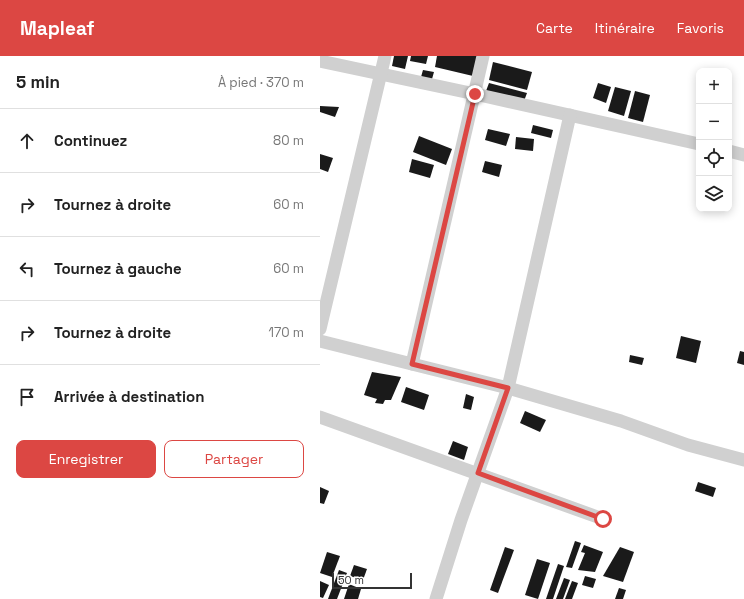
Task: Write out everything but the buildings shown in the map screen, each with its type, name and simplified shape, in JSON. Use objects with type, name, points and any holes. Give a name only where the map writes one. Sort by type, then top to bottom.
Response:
[{"type":"street","points":[[320,329],[385,56]]},
{"type":"street","points":[[412,364],[483,56]]},
{"type":"street","points":[[320,61],[696,143]]},
{"type":"street","points":[[436,599],[461,520],[508,388],[570,115]]},
{"type":"street","points":[[732,152],[744,155]]},
{"type":"street","points":[[320,341],[508,388],[621,421],[688,445],[744,460]]},
{"type":"street","points":[[320,417],[603,519]]},
{"type":"route","points":[[475,94],[412,364],[508,388],[478,473],[603,519]]}]
